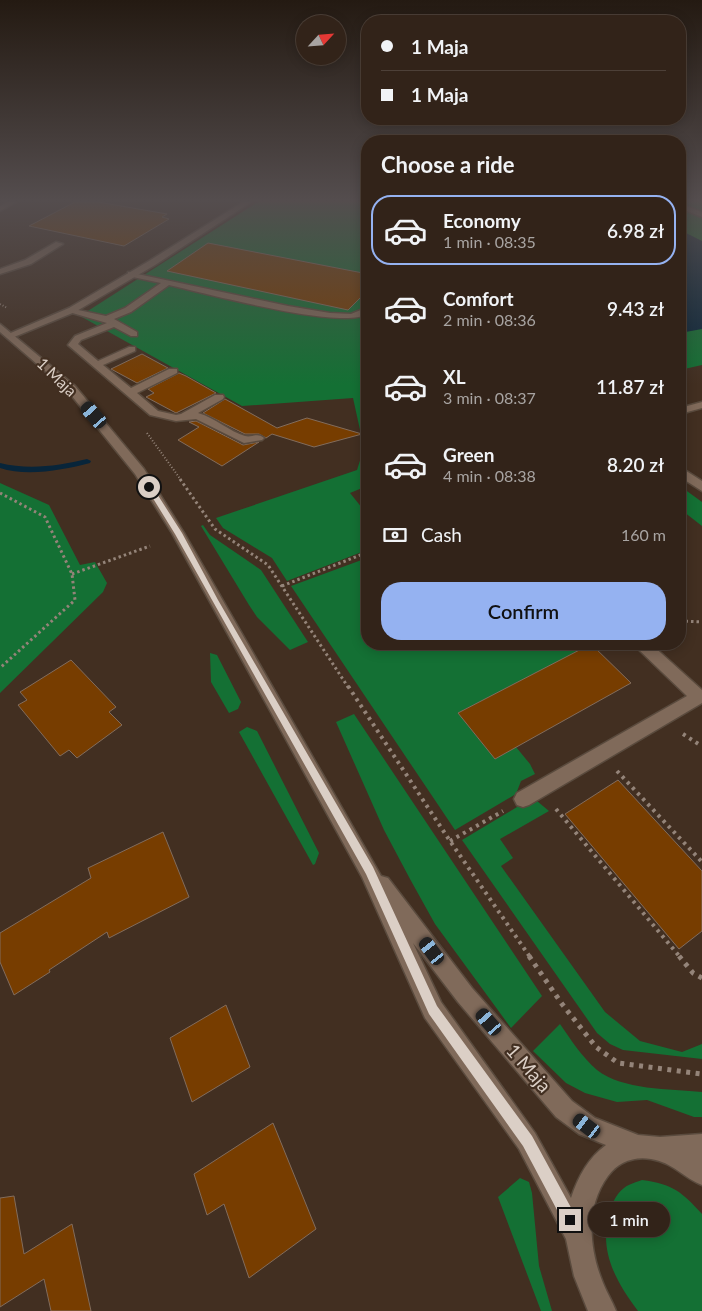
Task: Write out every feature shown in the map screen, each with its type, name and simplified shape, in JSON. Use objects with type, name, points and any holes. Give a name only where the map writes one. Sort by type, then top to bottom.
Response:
[{"type":"main road","points":[[0,272],[25,263]]},
{"type":"main road","points":[[5,331],[72,310],[149,263]]},
{"type":"main road","points":[[131,274],[288,309],[300,309],[351,317],[361,313]]},
{"type":"main road","points":[[168,282],[111,321],[74,341],[73,345],[154,413],[176,418],[186,415],[219,397]]},
{"type":"main road","points":[[72,310],[111,321],[134,334]]},
{"type":"main road","name":"1 Maja","points":[[5,331],[70,388],[117,442],[140,472],[178,533],[215,602],[369,870],[433,1010],[527,1141],[579,1237]]},
{"type":"main road","points":[[96,365],[132,349]]},
{"type":"main road","points":[[130,393],[173,371]]},
{"type":"main road","points":[[686,409],[702,405]]},
{"type":"main road","points":[[186,415],[209,420],[244,440],[258,438]]},
{"type":"main road","points":[[686,475],[702,486]]},
{"type":"main road","points":[[523,799],[699,697],[648,650]]},
{"type":"main road","name":"1 Maja","points":[[369,870],[400,907],[465,995],[564,1108],[587,1126],[680,1156],[702,1172]]},
{"type":"main road","points":[[603,1311],[596,1300],[584,1266],[579,1237],[580,1215],[591,1176],[603,1161],[618,1151],[645,1146],[702,1146]]},
{"type":"path","points":[[143,428],[215,529],[268,565],[450,841],[562,1004],[596,1046],[618,1063],[702,1074]]},
{"type":"path","points":[[0,493],[45,518],[72,574],[75,600],[0,668]]},
{"type":"path","points":[[72,574],[150,546]]},
{"type":"path","points":[[282,586],[361,555]]},
{"type":"path","points":[[686,621],[702,622]]},
{"type":"path","points":[[601,754],[702,862]]},
{"type":"path","points":[[540,790],[693,973],[702,978]]},
{"type":"path","points":[[450,841],[523,799]]},
{"type":"green space","points":[[162,263],[361,263],[361,434],[353,398],[242,406],[80,316]]},
{"type":"green space","points":[[686,263],[702,263],[702,365],[686,369]]},
{"type":"green space","points":[[361,457],[361,488],[350,493],[361,507],[361,552],[287,581],[272,558],[223,528],[216,518],[357,470]]},
{"type":"green space","points":[[0,483],[49,505],[80,565],[95,562],[107,583],[103,592],[0,693]]},
{"type":"green space","points":[[686,490],[702,502],[702,526],[686,514]]},
{"type":"green space","points":[[203,525],[210,535],[261,570],[308,642],[290,650],[257,617],[201,526]]},
{"type":"green space","points":[[361,560],[361,650],[580,650],[458,713],[495,759],[516,747],[530,764],[535,774],[521,781],[516,794],[455,830],[291,586]]},
{"type":"green space","points":[[210,653],[217,655],[241,702],[238,709],[229,713],[211,682]]},
{"type":"green space","points":[[354,714],[542,996],[511,1028],[435,924],[384,830],[336,722]]},
{"type":"green space","points":[[247,727],[257,731],[319,853],[313,865],[239,732]]},
{"type":"green space","points":[[537,801],[549,811],[500,839],[513,858],[501,866],[605,1012],[640,1041],[682,1052],[702,1044],[702,1059],[623,1050],[610,1044],[597,1033],[462,840],[522,804],[532,804]]},
{"type":"green space","points":[[560,1024],[586,1060],[607,1077],[633,1085],[702,1092],[702,1117],[694,1117],[647,1100],[617,1102],[585,1093],[566,1083],[533,1051]]},
{"type":"green space","points":[[520,1178],[529,1182],[532,1193],[539,1266],[552,1311],[541,1311],[498,1197]]},
{"type":"green space","points":[[642,1180],[662,1184],[676,1190],[702,1214],[702,1311],[638,1311],[617,1279],[608,1256],[606,1244],[609,1214],[618,1194],[628,1185]]},
{"type":"water","points":[[686,263],[702,263],[702,329],[686,332]]},
{"type":"building","points":[[178,263],[312,263],[361,273],[361,297],[348,310],[167,271]]},
{"type":"building","points":[[142,354],[168,368],[137,383],[111,369]]},
{"type":"building","points":[[179,373],[216,393],[176,413],[146,397],[154,393],[148,389]]},
{"type":"building","points":[[225,399],[277,428],[307,418],[361,434],[314,447],[272,434],[266,438],[259,434],[245,434],[203,413]]},
{"type":"building","points":[[196,421],[243,445],[259,442],[222,466],[178,440],[199,427],[189,422]]},
{"type":"building","points":[[579,650],[597,650],[631,683],[495,759],[458,713]]},
{"type":"building","points":[[71,660],[116,707],[109,712],[122,725],[77,758],[69,750],[60,756],[18,705],[27,700],[20,692]]},
{"type":"building","points":[[618,780],[702,871],[702,931],[679,949],[565,814]]},
{"type":"building","points":[[163,832],[189,897],[109,938],[107,932],[14,995],[0,962],[0,933],[91,878],[88,868]]},
{"type":"building","points":[[226,1005],[250,1067],[192,1102],[170,1038]]},
{"type":"building","points":[[273,1123],[316,1229],[249,1278],[224,1204],[207,1215],[194,1174]]},
{"type":"building","points":[[14,1196],[24,1254],[72,1224],[91,1311],[51,1311],[44,1279],[0,1307],[0,1198]]},
{"type":"waterway","points":[[0,465],[17,469],[29,469],[69,465],[87,461]]},
{"type":"route","points":[[149,487],[178,533],[215,602],[369,870],[433,1010],[527,1141],[570,1220]]}]
